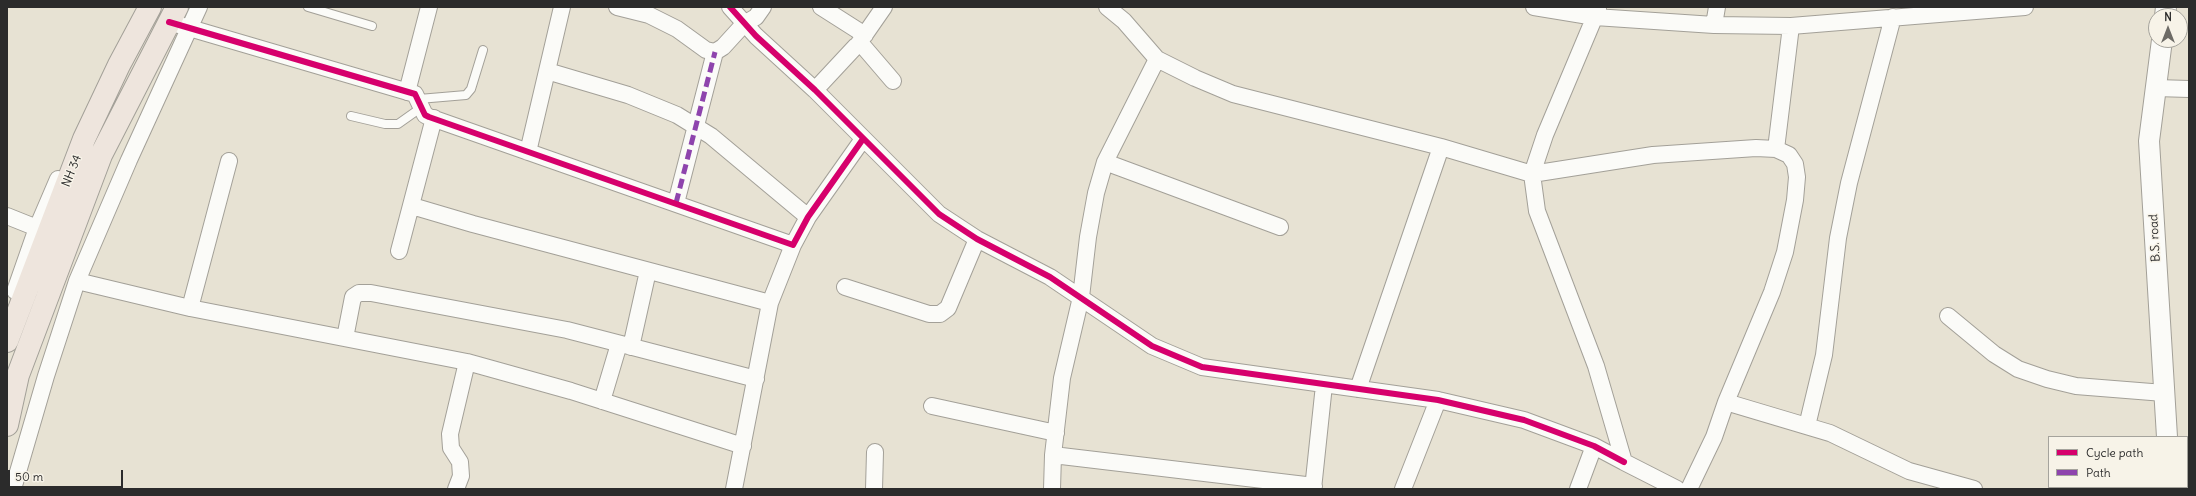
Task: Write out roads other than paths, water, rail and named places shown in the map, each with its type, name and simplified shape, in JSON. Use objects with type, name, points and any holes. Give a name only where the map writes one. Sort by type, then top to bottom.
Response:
[{"type":"main road","name":"NH 34","points":[[7,341],[84,139],[119,65],[150,7]]},
{"type":"main road","points":[[7,425],[18,375],[101,155],[178,19]]},
{"type":"street","points":[[7,314],[37,228],[105,75],[139,7]]},
{"type":"street","points":[[12,489],[46,376],[78,282],[178,19],[199,7]]},
{"type":"street","points":[[429,7],[416,99],[425,114],[528,152],[793,245]]},
{"type":"street","points":[[528,152],[562,7]]},
{"type":"street","points":[[617,7],[649,15],[677,29],[706,50],[715,52]]},
{"type":"street","points":[[730,7],[744,24],[815,90],[939,214],[978,239],[1050,277],[1152,346],[1202,367],[1438,400],[1524,420],[1594,446],[1676,489]]},
{"type":"street","points":[[676,203],[715,52],[723,47],[744,24],[756,17],[763,7]]},
{"type":"street","points":[[821,7],[861,40],[863,46],[893,81]]},
{"type":"street","points":[[815,90],[861,40],[884,7]]},
{"type":"street","points":[[1106,7],[1124,21],[1157,59],[1195,78],[1233,94],[1441,147],[1532,174],[1654,155],[1756,148],[1776,149],[1789,155],[1795,164],[1797,177],[1795,200],[1785,252],[1772,292],[1726,402],[1714,437],[1689,489]]},
{"type":"street","points":[[1534,7],[1597,12],[1714,25],[1791,26],[2025,7]]},
{"type":"street","points":[[1714,25],[1717,7]]},
{"type":"street","points":[[1597,12],[1545,135],[1532,174],[1537,211],[1596,366],[1624,462]]},
{"type":"street","points":[[1806,426],[1824,355],[1838,238],[1848,190],[1894,17]]},
{"type":"street","points":[[178,19],[416,99]]},
{"type":"street","points":[[1776,149],[1791,26]]},
{"type":"street","name":"B.S. road","points":[[2161,48],[2149,141],[2167,436]]},
{"type":"street","points":[[1052,489],[1053,455],[1062,378],[1081,297],[1088,237],[1096,193],[1105,162],[1157,59]]},
{"type":"street","points":[[547,71],[628,95],[677,115],[711,136],[808,217]]},
{"type":"street","points":[[2156,88],[2189,89]]},
{"type":"street","points":[[399,251],[434,118]]},
{"type":"street","points":[[734,489],[770,303],[793,245],[808,217],[863,139]]},
{"type":"street","points":[[1358,389],[1441,147]]},
{"type":"street","points":[[190,308],[229,161]]},
{"type":"street","points":[[1105,162],[1280,227]]},
{"type":"street","points":[[412,206],[770,303]]},
{"type":"street","points":[[7,216],[37,228]]},
{"type":"street","points":[[845,287],[929,314],[940,314],[948,308],[978,239]]},
{"type":"street","points":[[602,401],[625,346],[648,271]]},
{"type":"street","points":[[78,282],[190,308],[467,362],[602,401],[743,446]]},
{"type":"street","points":[[345,338],[353,297],[359,293],[371,293],[427,305],[505,317],[756,379]]},
{"type":"street","points":[[1948,316],[1994,354],[2018,369],[2047,380],[2076,386],[2164,393]]},
{"type":"street","points":[[456,489],[461,476],[460,462],[451,448],[450,434],[467,362]]},
{"type":"street","points":[[1053,455],[1314,488],[1324,385]]},
{"type":"street","points":[[1403,489],[1438,400]]},
{"type":"street","points":[[1726,402],[1830,433],[1860,446],[1909,471],[1974,489]]},
{"type":"street","points":[[932,406],[1056,433]]},
{"type":"street","points":[[1578,489],[1594,446]]},
{"type":"street","points":[[874,489],[875,452]]},
{"type":"lane","points":[[308,7],[372,26]]},
{"type":"lane","points":[[351,116],[385,124],[398,124],[416,99],[466,95],[471,89],[483,50]]}]
